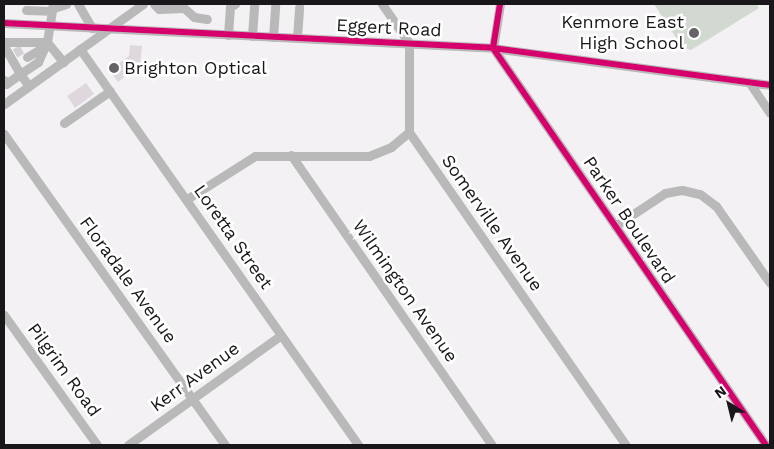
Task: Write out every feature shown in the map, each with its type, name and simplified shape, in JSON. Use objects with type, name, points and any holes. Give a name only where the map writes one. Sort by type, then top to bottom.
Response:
[{"type":"street","points":[[25,25],[26,7],[52,8],[66,4]]},
{"type":"street","points":[[78,4],[92,28]]},
{"type":"street","points":[[4,104],[143,4]]},
{"type":"street","points":[[154,4],[159,9],[184,8],[194,17],[207,19]]},
{"type":"street","points":[[228,34],[230,8],[235,4]]},
{"type":"street","points":[[252,36],[254,4]]},
{"type":"street","points":[[187,199],[251,157],[264,154],[369,156],[391,147],[409,132],[409,44],[383,4]]},
{"type":"street","points":[[493,48],[500,4]]},
{"type":"street","points":[[273,37],[276,5]]},
{"type":"street","points":[[297,38],[299,7]]},
{"type":"street","points":[[4,80],[6,84],[38,62],[46,44],[52,8]]},
{"type":"street","points":[[193,33],[194,17]]},
{"type":"street","name":"Eggert Road","points":[[4,24],[493,48],[770,85]]},
{"type":"street","points":[[12,53],[32,41]]},
{"type":"street","points":[[12,53],[32,41],[46,44],[63,62]]},
{"type":"street","points":[[12,53],[46,44]]},
{"type":"street","name":"Parker Boulevard","points":[[493,48],[766,445]]},
{"type":"street","name":"Loretta Street","points":[[80,49],[358,445]]},
{"type":"street","points":[[12,53],[20,74],[29,86]]},
{"type":"street","points":[[749,82],[770,113]]},
{"type":"street","points":[[64,123],[110,91]]},
{"type":"street","name":"Somerville Avenue","points":[[409,132],[626,445]]},
{"type":"street","name":"Floradale Avenue","points":[[4,134],[225,445]]},
{"type":"street","name":"Wilmington Avenue","points":[[291,155],[492,445]]},
{"type":"street","points":[[616,226],[665,193],[682,190],[700,194],[716,206],[770,283]]},
{"type":"street","name":"Pilgrim Road","points":[[4,315],[97,445]]},
{"type":"street","name":"Kerr Avenue","points":[[128,445],[282,335]]},
{"type":"shaded area","points":[[654,4],[756,4],[759,8],[691,50],[682,47]]},
{"type":"building","points":[[130,45],[142,46],[140,66],[118,82],[109,70],[129,56]]},
{"type":"building","points":[[86,83],[94,94],[75,108],[67,96]]},
{"type":"tunnel","points":[[15,53],[22,49]]},
{"type":"cycle path","points":[[500,4],[493,48],[766,445]]},
{"type":"cycle path","points":[[4,23],[493,48],[770,85]]},
{"type":"place","name":"Kenmore East High School","points":[[694,33]]},
{"type":"place","name":"Brighton Optical","points":[[114,68]]}]
